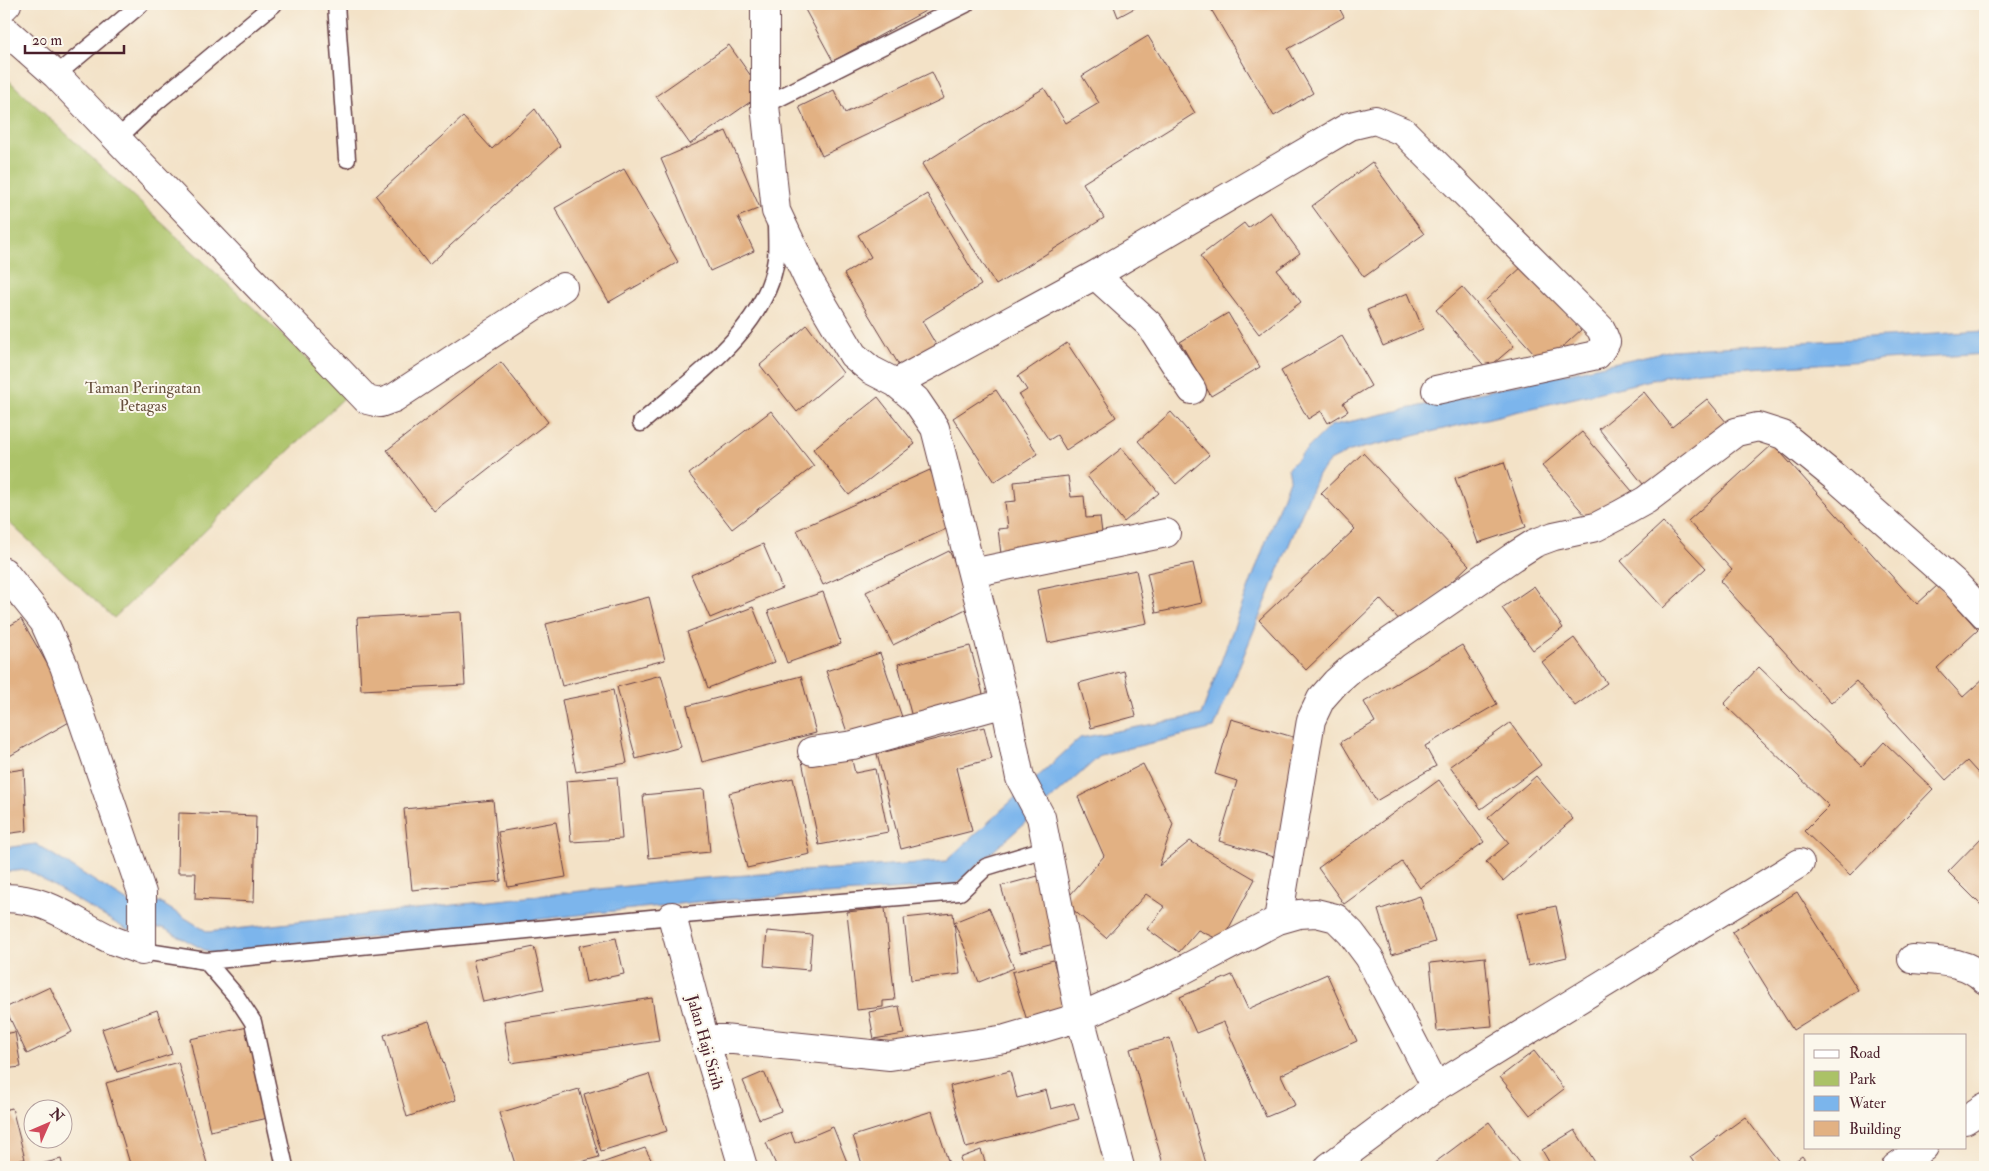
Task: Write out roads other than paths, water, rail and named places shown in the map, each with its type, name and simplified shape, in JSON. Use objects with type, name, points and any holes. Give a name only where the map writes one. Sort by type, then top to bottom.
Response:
[{"type":"street","points":[[766,4],[765,105],[776,211],[808,279],[853,355],[871,370],[896,383],[916,400],[935,428],[1005,703],[1020,778],[1041,817],[1080,1017],[1120,1167]]},
{"type":"street","points":[[4,28],[56,75],[367,400],[380,404],[394,398],[563,287]]},
{"type":"street","points":[[896,383],[1095,275],[1350,126],[1375,120],[1404,132],[1601,329],[1606,342],[1597,355],[1436,390]]},
{"type":"street","points":[[1095,275],[1150,325],[1192,390]]},
{"type":"street","points":[[1278,920],[1311,720],[1321,699],[1336,682],[1372,652],[1396,639],[1520,552],[1554,536],[1596,527],[1646,500],[1736,432],[1758,427],[1783,435],[1866,503],[1956,584],[1985,615]]},
{"type":"street","points":[[972,573],[1166,533]]},
{"type":"street","points":[[4,898],[25,898],[39,902],[113,940],[142,951],[142,893],[64,666],[44,622],[7,581]]},
{"type":"street","points":[[812,751],[853,745],[1005,703]]},
{"type":"street","points":[[1329,1167],[1436,1087],[1800,863]]},
{"type":"street","points":[[704,1037],[890,1056],[1006,1039],[1080,1017],[1178,972],[1278,920],[1299,914],[1316,913],[1336,918],[1351,933],[1369,957],[1436,1087]]},
{"type":"street","name":"Jalan Haji Sirih","points":[[672,916],[704,1037],[743,1167]]},
{"type":"street","points":[[1912,959],[1958,964],[1979,974],[1985,980]]},
{"type":"street","points":[[1966,1119],[1985,1107]]},
{"type":"street","points":[[1896,1167],[1923,1148]]},
{"type":"lane","points":[[56,75],[141,4]]},
{"type":"lane","points":[[117,139],[154,104],[274,4]]},
{"type":"lane","points":[[336,4],[347,159]]},
{"type":"lane","points":[[765,105],[966,4]]},
{"type":"lane","points":[[641,423],[738,337],[764,298],[776,260],[776,211]]},
{"type":"lane","points":[[142,951],[206,961],[672,916],[960,892],[986,867],[1048,848]]},
{"type":"lane","points":[[206,961],[236,996],[253,1022],[286,1167]]},
{"type":"water","points":[[1985,331],[1985,354],[1700,371],[1668,376],[1350,451],[1330,461],[1318,474],[1214,728],[1101,755],[954,886],[697,902],[214,955],[163,928],[127,930],[27,870],[4,872],[4,848],[36,844],[131,904],[159,902],[208,932],[691,879],[946,861],[1080,738],[1201,715],[1290,477],[1288,468],[1330,426],[1672,350]]},
{"type":"park label","name":"Taman Peringatan Petagas","points":[[143,396]]}]
